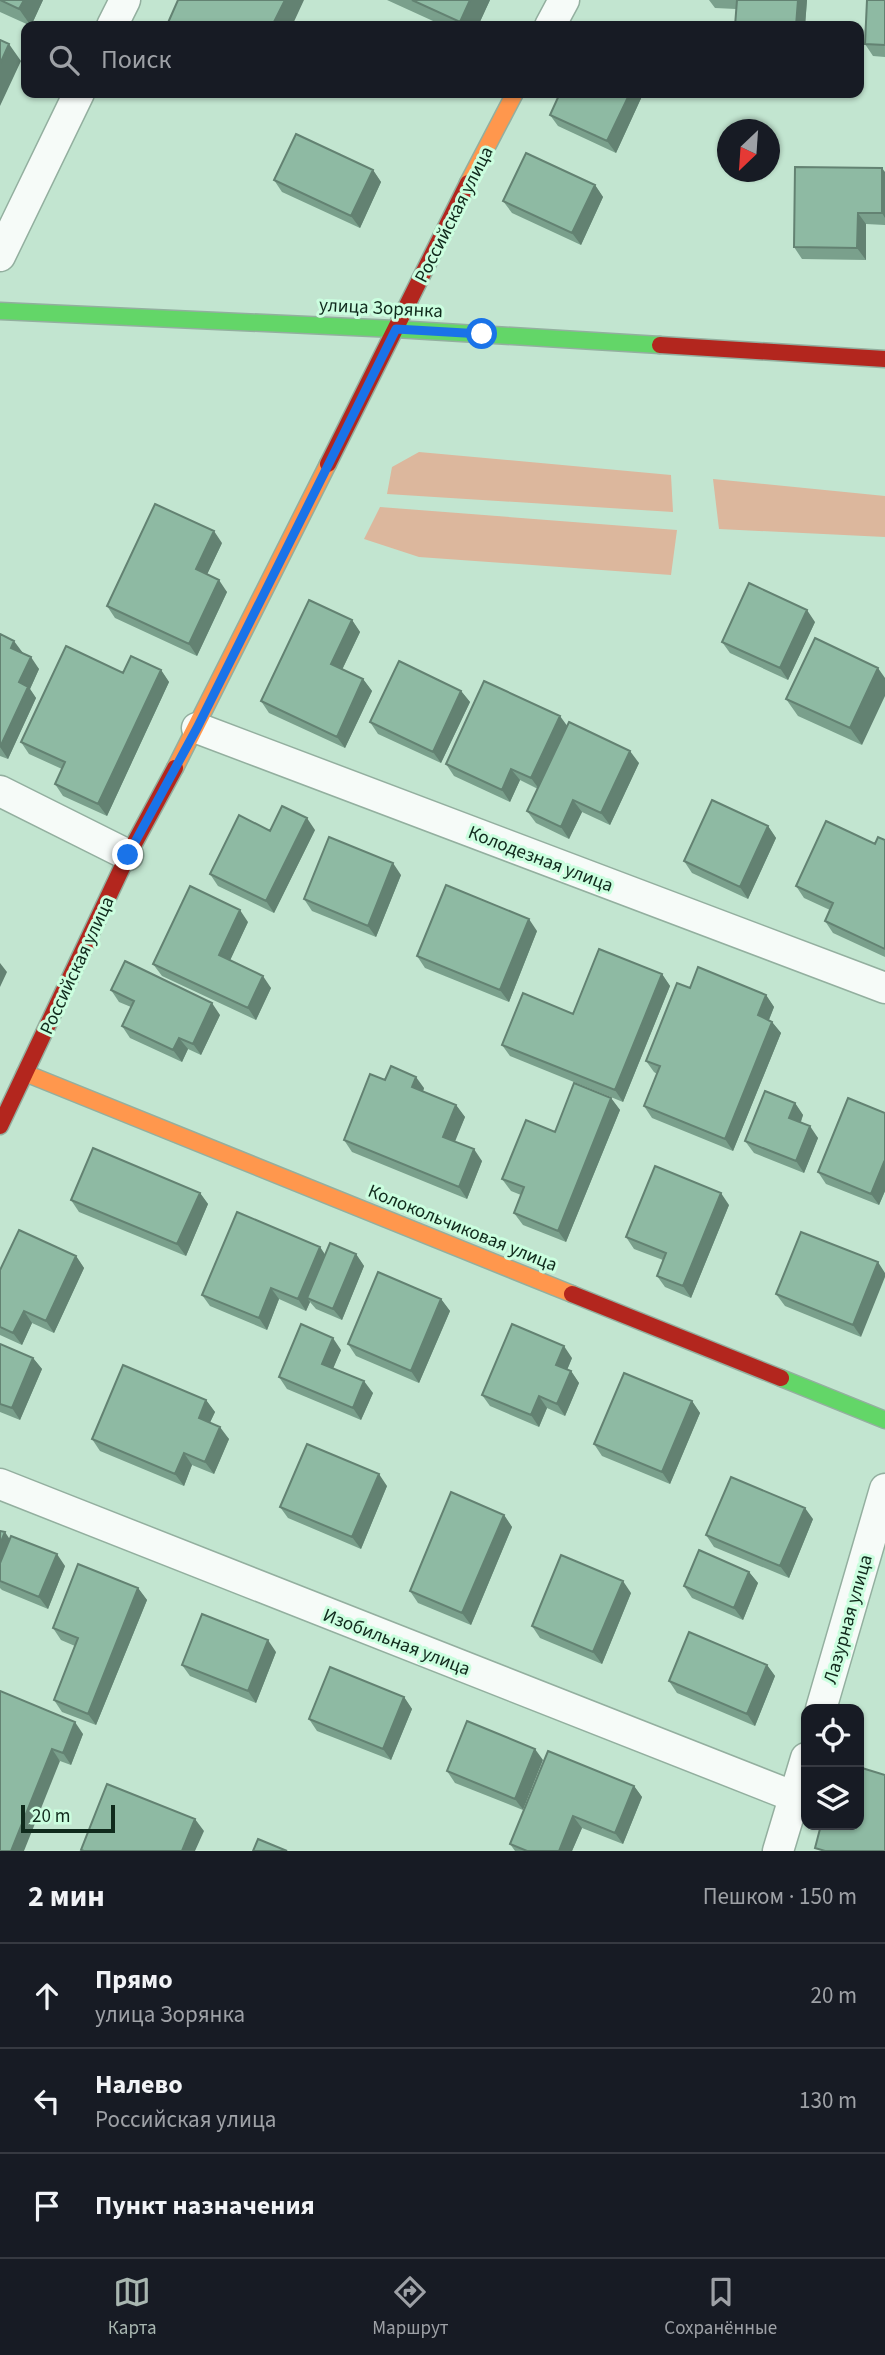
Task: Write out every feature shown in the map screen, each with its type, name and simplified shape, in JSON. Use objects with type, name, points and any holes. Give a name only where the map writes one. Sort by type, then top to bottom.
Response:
[{"type":"street","points":[[114,21],[125,0]]},
{"type":"street","points":[[553,21],[564,0]]},
{"type":"street","points":[[0,256],[77,98]]},
{"type":"street","name":"Российская улица","points":[[0,1126],[128,855],[197,728],[512,98]]},
{"type":"street","name":"улица Зорянка","points":[[0,311],[396,329],[885,359]]},
{"type":"street","name":"Колодезная улица","points":[[197,728],[885,988]]},
{"type":"street","points":[[0,791],[128,855]]},
{"type":"street","name":"Колокольчиковая улица","points":[[25,1073],[885,1420]]},
{"type":"street","name":"Изобильная улица","points":[[0,1484],[795,1797]]},
{"type":"street","name":"Лазурная улица","points":[[822,1704],[885,1489]]},
{"type":"street","points":[[778,1851],[803,1767]]},
{"type":"shaded area","points":[[419,452],[671,475],[673,512],[387,494],[392,467]]},
{"type":"shaded area","points":[[713,479],[885,496],[885,537],[719,529]]},
{"type":"shaded area","points":[[380,507],[677,530],[671,575],[419,557],[364,539]]},
{"type":"building","points":[[0,0],[24,0],[19,9]]},
{"type":"building","points":[[178,0],[285,0],[274,21],[169,21]]},
{"type":"building","points":[[412,0],[470,0],[460,21]]},
{"type":"building","points":[[737,0],[798,0],[796,21],[735,21]]},
{"type":"building","points":[[867,0],[885,0],[885,45],[865,44]]},
{"type":"building","points":[[0,40],[9,44],[0,64]]},
{"type":"building","points":[[558,98],[628,98],[607,141],[550,115]]},
{"type":"building","points":[[296,134],[373,170],[351,216],[274,180]]},
{"type":"building","points":[[526,153],[595,185],[572,233],[503,201]]},
{"type":"building","points":[[795,167],[882,168],[882,213],[858,213],[857,248],[794,247]]},
{"type":"building","points":[[155,504],[214,531],[196,569],[219,580],[189,644],[107,606]]},
{"type":"building","points":[[749,583],[807,610],[780,668],[722,642]]},
{"type":"building","points":[[309,600],[352,620],[331,664],[363,679],[337,737],[261,701]]},
{"type":"building","points":[[0,634],[14,641],[11,648],[31,657],[19,682],[28,687],[0,747]]},
{"type":"building","points":[[815,638],[878,668],[850,728],[786,699]]},
{"type":"building","points":[[66,646],[123,673],[131,656],[161,670],[98,804],[55,784],[65,762],[21,742]]},
{"type":"building","points":[[399,661],[461,691],[433,752],[370,722]]},
{"type":"building","points":[[484,681],[560,716],[531,778],[511,769],[502,790],[446,764]]},
{"type":"building","points":[[569,722],[630,751],[601,813],[573,800],[561,827],[527,811]]},
{"type":"building","points":[[712,800],[768,826],[740,887],[684,861]]},
{"type":"building","points":[[282,806],[307,818],[266,901],[210,874],[239,815],[270,831]]},
{"type":"building","points":[[826,821],[875,844],[878,837],[885,840],[885,949],[825,921],[833,903],[796,886]]},
{"type":"building","points":[[329,837],[393,863],[368,926],[304,899]]},
{"type":"building","points":[[446,885],[529,919],[500,990],[417,956]]},
{"type":"building","points":[[190,886],[240,910],[219,955],[263,976],[248,1008],[153,964]]},
{"type":"building","points":[[599,949],[662,974],[615,1090],[502,1045],[523,993],[573,1014]]},
{"type":"building","points":[[125,961],[212,1003],[193,1044],[179,1038],[173,1050],[122,1026],[134,1001],[111,990]]},
{"type":"building","points":[[698,967],[766,995],[758,1015],[772,1022],[725,1139],[644,1106],[660,1066],[646,1061],[677,983],[690,988]]},
{"type":"building","points":[[391,1066],[416,1077],[412,1087],[456,1105],[443,1137],[474,1149],[459,1187],[344,1140],[370,1074],[385,1080]]},
{"type":"building","points":[[574,1083],[611,1098],[558,1231],[514,1213],[524,1187],[502,1179],[526,1120],[555,1132]]},
{"type":"building","points":[[765,1091],[795,1103],[789,1118],[810,1126],[796,1161],[745,1141]]},
{"type":"building","points":[[848,1098],[885,1113],[885,1163],[871,1194],[818,1172]]},
{"type":"building","points":[[93,1148],[200,1193],[177,1244],[71,1200]]},
{"type":"building","points":[[655,1166],[721,1193],[683,1286],[657,1276],[666,1253],[626,1237]]},
{"type":"building","points":[[237,1212],[320,1247],[298,1299],[271,1288],[259,1318],[202,1295]]},
{"type":"building","points":[[19,1230],[76,1256],[46,1321],[24,1311],[13,1333],[0,1327],[0,1270]]},
{"type":"building","points":[[801,1232],[878,1262],[853,1325],[776,1294]]},
{"type":"building","points":[[330,1243],[356,1254],[333,1309],[307,1298]]},
{"type":"building","points":[[378,1272],[441,1299],[411,1371],[348,1344]]},
{"type":"building","points":[[301,1324],[333,1338],[322,1364],[364,1381],[353,1408],[279,1377]]},
{"type":"building","points":[[512,1324],[564,1346],[556,1365],[571,1371],[557,1404],[539,1396],[531,1415],[482,1395]]},
{"type":"building","points":[[0,1344],[33,1358],[12,1408],[0,1404]]},
{"type":"building","points":[[123,1365],[206,1400],[199,1418],[220,1427],[205,1462],[184,1453],[175,1474],[92,1439]]},
{"type":"building","points":[[624,1373],[692,1401],[662,1472],[594,1444]]},
{"type":"building","points":[[307,1444],[379,1474],[352,1537],[280,1507]]},
{"type":"building","points":[[731,1477],[805,1508],[780,1566],[706,1535]]},
{"type":"building","points":[[451,1492],[504,1515],[462,1613],[410,1591]]},
{"type":"building","points":[[0,1531],[5,1532],[0,1544]]},
{"type":"building","points":[[11,1536],[57,1554],[39,1597],[0,1581],[0,1563]]},
{"type":"building","points":[[699,1550],[749,1572],[734,1608],[684,1586]]},
{"type":"building","points":[[561,1555],[623,1581],[593,1652],[532,1626]]},
{"type":"building","points":[[78,1564],[138,1588],[88,1714],[54,1700],[78,1638],[53,1628]]},
{"type":"building","points":[[202,1614],[268,1640],[248,1691],[182,1665]]},
{"type":"building","points":[[689,1632],[767,1665],[747,1714],[669,1681]]},
{"type":"building","points":[[330,1667],[404,1697],[383,1749],[309,1719]]},
{"type":"building","points":[[0,1691],[75,1722],[63,1753],[52,1749],[11,1851],[0,1851]]},
{"type":"building","points":[[467,1721],[535,1749],[515,1799],[447,1771]]},
{"type":"building","points":[[548,1751],[634,1786],[615,1833],[573,1816],[559,1851],[527,1851],[510,1844]]},
{"type":"building","points":[[864,1769],[885,1775],[885,1851],[825,1851],[815,1848],[820,1830],[864,1830]]},
{"type":"building","points":[[107,1784],[195,1819],[182,1851],[81,1850]]},
{"type":"building","points":[[258,1839],[287,1851],[253,1851]]},
{"type":"traffic: fast","points":[[0,311],[395,329],[660,345]]},
{"type":"traffic: fast","points":[[781,1378],[885,1420]]},
{"type":"traffic: slow","points":[[468,183],[512,98]]},
{"type":"traffic: slow","points":[[175,768],[328,464]]},
{"type":"traffic: slow","points":[[25,1073],[572,1294]]},
{"type":"traffic: jam","points":[[328,464],[468,183]]},
{"type":"traffic: jam","points":[[660,345],[885,359]]},
{"type":"traffic: jam","points":[[0,1126],[128,855],[175,768]]},
{"type":"traffic: jam","points":[[572,1294],[781,1378]]},
{"type":"route","points":[[128,855],[197,728],[396,329],[482,334]]}]
